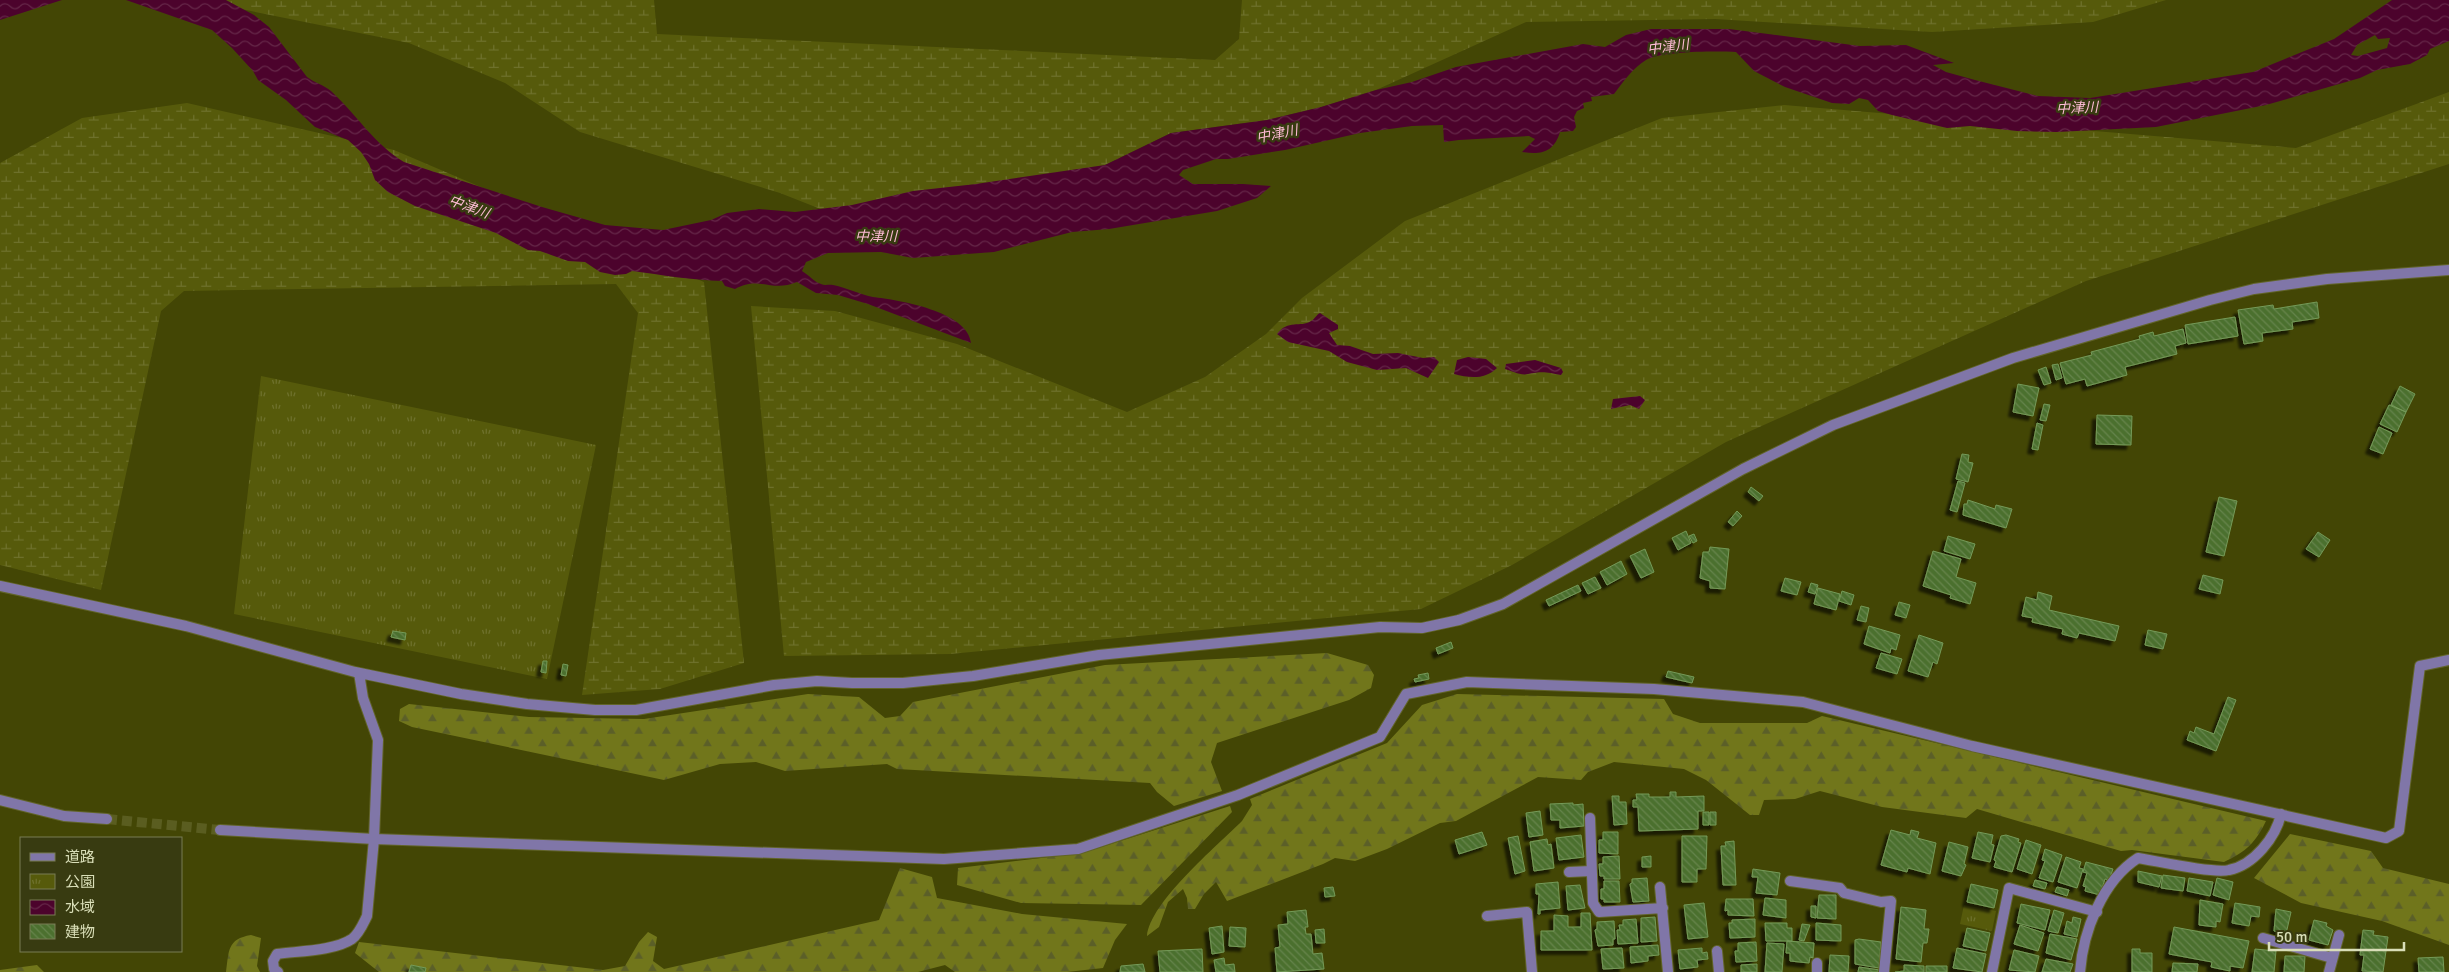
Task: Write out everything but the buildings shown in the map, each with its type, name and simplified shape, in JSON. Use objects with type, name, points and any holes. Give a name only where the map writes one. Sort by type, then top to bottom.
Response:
[{"type":"street","points":[[0,586],[186,626],[359,673],[461,694],[527,704],[636,710],[774,685],[817,681],[903,683],[973,676],[1119,653],[1380,627],[1422,628],[1459,620],[1503,604],[1743,469],[1833,425],[2004,362],[2210,300],[2254,289],[2326,279],[2449,270]]},
{"type":"street","points":[[220,830],[374,839],[944,859],[1078,849],[1238,795],[1380,737],[1406,694],[1467,682],[1654,689],[1803,702],[1982,748],[2386,838],[2399,832],[2420,666],[2449,660]]},
{"type":"street","points":[[278,972],[274,969],[273,961],[277,954],[338,946],[353,939],[367,916],[374,839],[378,740],[363,698],[359,673]]},
{"type":"street","points":[[0,800],[64,816],[107,820]]},
{"type":"street","points":[[2080,972],[2082,951],[2097,912],[2123,868],[2138,858],[2228,871],[2244,864],[2267,844],[2279,824],[2281,814]]},
{"type":"street","points":[[1590,818],[1593,903],[1599,912],[1662,908]]},
{"type":"street","points":[[1569,872],[1591,871]]},
{"type":"street","points":[[1790,881],[1840,888],[1844,893],[1881,902],[1891,901],[1884,972]]},
{"type":"street","points":[[1803,894],[1804,883]]},
{"type":"street","points":[[1660,887],[1668,972]]},
{"type":"street","points":[[1992,972],[2009,888],[2097,912]]},
{"type":"street","points":[[1487,916],[1527,912],[1532,972]]},
{"type":"street","points":[[2329,972],[2339,935]]},
{"type":"street","points":[[2264,938],[2332,958]]},
{"type":"street","points":[[1717,951],[1719,972]]},
{"type":"green space","points":[[196,0],[654,0],[657,34],[1215,60],[1239,39],[1242,0],[2166,0],[2093,22],[1932,32],[1715,19],[1526,22],[1376,90],[1321,107],[1267,120],[1171,133],[1105,165],[902,241],[780,193],[580,132],[505,83],[409,43]]},
{"type":"green space","points":[[2449,92],[2449,164],[2086,281],[1726,442],[1512,565],[1421,609],[950,654],[784,656],[751,306],[835,311],[957,344],[1127,412],[1205,377],[1266,334],[1302,298],[1405,221],[1662,118],[1784,105],[2296,148]]},
{"type":"green space","points":[[187,103],[394,150],[704,282],[744,663],[660,689],[582,695],[638,313],[616,284],[184,291],[161,311],[101,590],[0,565],[0,163],[82,118]]},
{"type":"green space","points":[[261,376],[596,445],[547,679],[234,614]]},
{"type":"green space","points":[[1327,653],[1368,665],[1374,675],[1371,688],[1349,700],[1217,743],[1211,762],[1222,791],[1174,806],[1157,792],[1150,783],[897,769],[887,764],[785,771],[756,762],[720,764],[664,780],[412,727],[399,721],[400,709],[409,704],[529,717],[644,719],[808,694],[859,697],[885,718],[900,716],[913,702],[1105,665]]},
{"type":"green space","points":[[1457,694],[1664,699],[1673,714],[1700,723],[1807,723],[1822,716],[2266,821],[2250,846],[2224,862],[2132,850],[2121,851],[1977,809],[1966,818],[1882,807],[1820,791],[1795,799],[1764,800],[1759,815],[1750,815],[1706,780],[1684,769],[1614,762],[1588,772],[1581,780],[1538,777],[1456,821],[1440,823],[1387,849],[1355,861],[1335,858],[1227,901],[1216,882],[1204,894],[1195,909],[1188,909],[1187,898],[1183,889],[1168,902],[1159,927],[1147,936],[1151,922],[1172,891],[1242,821],[1252,805],[1250,799],[1387,743],[1422,705]]},
{"type":"green space","points":[[1230,806],[1232,812],[1141,905],[1021,903],[957,885],[958,868],[1083,853]]},
{"type":"green space","points":[[2290,834],[2371,851],[2383,868],[2449,884],[2449,945],[2382,921],[2301,903],[2254,878]]},
{"type":"green space","points":[[900,868],[932,877],[937,898],[1022,914],[1127,924],[1115,940],[1103,968],[1067,972],[955,972],[945,965],[918,972],[379,972],[355,953],[359,942],[603,970],[625,966],[639,942],[648,932],[657,937],[653,961],[664,969],[879,920]]},
{"type":"green space","points":[[1964,905],[1996,911],[1992,931],[1960,924]]},
{"type":"green space","points":[[251,935],[261,938],[257,966],[260,972],[226,972],[229,952],[233,943]]},
{"type":"green space","points":[[37,965],[44,972],[0,972],[0,970]]},
{"type":"water","points":[[0,0],[62,0],[0,20]]},
{"type":"water","name":"中津川","points":[[126,0],[226,0],[254,15],[269,27],[307,77],[331,91],[383,147],[404,162],[542,207],[605,225],[663,230],[711,220],[727,213],[759,209],[795,212],[852,205],[913,191],[976,184],[1105,165],[1171,133],[1267,120],[1412,82],[1456,67],[1583,44],[1605,47],[1626,35],[1651,29],[1729,29],[1860,46],[1906,45],[1954,63],[1933,65],[1946,72],[2038,96],[2090,98],[2253,72],[2334,39],[2392,0],[2449,0],[2449,41],[2430,49],[2427,55],[2410,64],[2377,70],[2360,78],[2266,105],[2156,127],[2057,132],[2017,131],[1970,126],[1947,128],[1878,111],[1868,100],[1859,98],[1849,104],[1832,103],[1785,87],[1754,71],[1736,52],[1676,53],[1646,60],[1633,71],[1614,94],[1591,97],[1592,101],[1583,103],[1584,108],[1577,111],[1574,117],[1576,127],[1573,131],[1560,132],[1554,144],[1546,151],[1536,153],[1522,152],[1535,139],[1529,136],[1444,142],[1443,125],[1412,126],[1360,133],[1285,150],[1228,159],[1216,159],[1183,170],[1179,175],[1193,184],[1271,186],[1257,198],[1217,211],[1109,229],[1072,232],[994,252],[913,258],[881,252],[828,253],[806,262],[802,271],[823,285],[838,286],[868,296],[914,304],[945,315],[958,323],[967,332],[971,343],[868,304],[838,295],[816,293],[797,282],[780,286],[751,284],[735,289],[725,286],[722,281],[632,271],[626,274],[615,275],[600,272],[585,262],[568,261],[540,251],[528,250],[496,233],[415,206],[388,192],[375,180],[369,164],[361,152],[348,140],[315,127],[286,100],[258,80],[253,71],[232,48],[212,30]],"holes":[[[2375,35],[2378,39],[2390,38],[2387,48],[2358,56],[2351,55],[2357,45]]]},
{"type":"water","points":[[1320,313],[1338,325],[1338,329],[1329,333],[1337,345],[1350,346],[1373,354],[1398,353],[1423,358],[1434,357],[1439,362],[1428,378],[1406,368],[1377,370],[1347,362],[1329,351],[1288,342],[1277,334],[1281,329],[1290,325],[1307,323]]},
{"type":"water","points":[[1468,357],[1486,359],[1497,368],[1487,375],[1477,377],[1454,374],[1457,360]]},
{"type":"water","points":[[1535,360],[1561,368],[1563,372],[1561,375],[1544,372],[1522,374],[1505,369],[1506,364]]},
{"type":"water","points":[[1640,396],[1645,400],[1639,409],[1630,405],[1611,409],[1613,399]]},
{"type":"tunnel","points":[[107,819],[220,830]]}]
